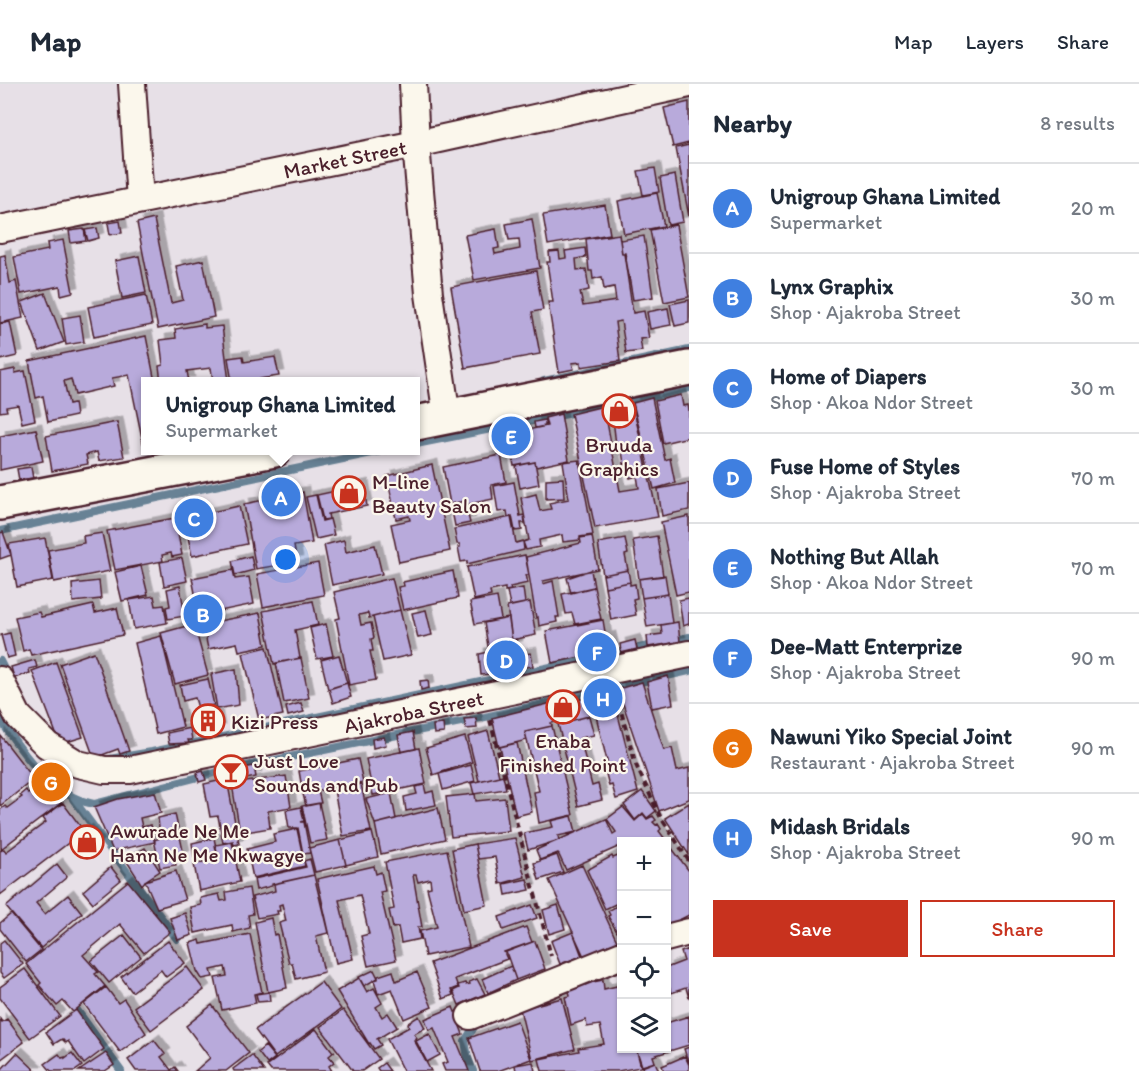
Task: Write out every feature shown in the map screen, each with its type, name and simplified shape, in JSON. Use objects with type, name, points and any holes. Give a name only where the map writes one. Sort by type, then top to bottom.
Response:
[{"type":"street","points":[[132,84],[140,200]]},
{"type":"street","points":[[413,84],[429,294],[431,420],[689,368]]},
{"type":"street","name":"Market Street","points":[[0,229],[416,144],[682,85]]},
{"type":"street","points":[[0,503],[248,455]]},
{"type":"street","name":"Ajakroba Street","points":[[0,680],[18,716],[47,744],[78,764],[104,770],[130,770],[689,654]]},
{"type":"street","points":[[671,937],[689,932]]},
{"type":"street","points":[[470,1016],[617,957]]},
{"type":"path","points":[[610,671],[636,765],[660,816],[689,861]]},
{"type":"path","points":[[484,696],[558,981]]},
{"type":"building","points":[[689,102],[689,143],[673,147],[664,108]]},
{"type":"building","points":[[689,145],[689,217],[676,148]]},
{"type":"building","points":[[655,168],[659,192],[643,195],[638,171]]},
{"type":"building","points":[[675,175],[683,222],[668,225],[660,178]]},
{"type":"building","points":[[657,193],[664,226],[624,234],[618,201]]},
{"type":"building","points":[[605,205],[610,234],[548,245],[543,215]]},
{"type":"building","points":[[154,219],[171,303],[183,300],[176,266],[203,260],[214,317],[158,329],[137,223]]},
{"type":"building","points":[[532,219],[540,268],[474,280],[465,235],[496,229],[499,248],[494,249],[495,254],[520,249],[519,239],[509,240],[506,224]]},
{"type":"building","points":[[120,221],[122,233],[110,235],[108,223]]},
{"type":"building","points":[[676,225],[689,297],[664,302],[650,230]]},
{"type":"building","points":[[97,228],[99,238],[88,241],[85,230]]},
{"type":"building","points":[[84,229],[86,241],[71,243],[69,231]]},
{"type":"building","points":[[619,234],[633,313],[644,311],[649,338],[640,339],[642,351],[626,353],[621,321],[615,322],[620,361],[581,367],[581,362],[572,363],[574,369],[559,372],[548,302],[553,302],[547,262],[550,262],[549,252],[559,251],[560,259],[566,258],[565,251],[585,248],[586,257],[576,259],[577,270],[586,269],[589,290],[580,292],[583,306],[616,301],[614,287],[604,289],[602,277],[593,279],[592,271],[589,271],[586,239]]},
{"type":"building","points":[[644,236],[653,297],[633,300],[625,253],[622,253],[620,240]]},
{"type":"building","points":[[63,240],[73,292],[61,295],[60,286],[21,294],[14,257],[48,250],[47,243]]},
{"type":"building","points":[[5,255],[10,283],[16,281],[23,318],[0,323],[0,256]]},
{"type":"building","points":[[139,256],[146,293],[122,298],[115,261]]},
{"type":"building","points":[[536,271],[543,310],[532,312],[540,354],[465,368],[451,287]]},
{"type":"building","points":[[45,293],[64,342],[40,351],[22,302]]},
{"type":"building","points":[[146,295],[152,325],[94,337],[88,307]]},
{"type":"building","points":[[689,300],[689,323],[675,326],[670,304]]},
{"type":"building","points":[[668,308],[671,325],[650,329],[647,312]]},
{"type":"building","points":[[80,315],[84,342],[66,345],[62,318]]},
{"type":"building","points":[[10,322],[17,356],[0,360],[0,324]]},
{"type":"building","points":[[205,324],[205,328],[222,326],[228,377],[212,377],[211,368],[187,371],[188,377],[160,377],[159,366],[163,365],[160,340],[176,338],[175,329]]},
{"type":"building","points":[[146,336],[154,377],[141,377],[141,433],[129,375],[112,378],[114,386],[75,395],[71,379],[64,381],[69,404],[74,403],[76,416],[48,422],[43,396],[36,398],[29,361]]},
{"type":"building","points":[[243,356],[244,362],[275,357],[279,376],[231,377],[228,358]]},
{"type":"building","points":[[15,369],[15,373],[25,371],[35,420],[22,423],[18,405],[6,407],[7,411],[0,412],[0,372]]},
{"type":"building","points":[[681,395],[683,406],[688,405],[689,410],[689,437],[663,443],[655,401]]},
{"type":"building","points":[[652,398],[665,460],[670,458],[675,483],[654,489],[633,403]]},
{"type":"building","points":[[604,406],[620,491],[639,488],[637,476],[630,478],[627,463],[624,464],[621,444],[616,445],[612,410],[633,406],[658,517],[595,528],[571,414]]},
{"type":"building","points":[[561,414],[569,460],[536,467],[535,462],[514,466],[508,434],[547,426],[545,418]]},
{"type":"building","points":[[545,420],[545,426],[535,428],[534,422]]},
{"type":"building","points":[[117,422],[124,457],[99,461],[97,452],[86,455],[88,464],[52,471],[46,436]]},
{"type":"building","points":[[36,429],[43,461],[0,470],[0,436]]},
{"type":"building","points":[[501,455],[506,482],[491,485],[493,499],[465,505],[465,501],[450,504],[443,467]]},
{"type":"building","points":[[579,460],[593,535],[580,537],[580,540],[563,542],[562,535],[539,540],[540,547],[526,550],[523,542],[529,540],[521,498],[536,494],[540,511],[551,509],[549,503],[569,499],[563,462]]},
{"type":"building","points":[[535,462],[539,484],[520,488],[516,466]]},
{"type":"building","points":[[432,465],[450,551],[399,562],[391,524],[410,520],[409,516],[396,519],[387,476]]},
{"type":"building","points":[[31,467],[33,478],[19,480],[17,469]]},
{"type":"building","points":[[563,478],[564,498],[546,499],[546,479]]},
{"type":"building","points":[[514,482],[520,516],[524,515],[525,523],[521,523],[522,530],[515,531],[512,516],[508,517],[507,511],[498,512],[494,486]]},
{"type":"building","points":[[689,483],[689,510],[662,516],[658,489]]},
{"type":"building","points":[[363,485],[367,506],[328,514],[329,519],[323,520],[317,495]]},
{"type":"building","points":[[303,492],[312,543],[294,546],[297,562],[256,569],[244,504]]},
{"type":"building","points":[[316,495],[322,521],[330,519],[334,535],[316,539],[306,497]]},
{"type":"building","points":[[239,506],[247,544],[192,556],[184,518]]},
{"type":"building","points":[[466,507],[470,523],[455,526],[452,511]]},
{"type":"building","points":[[689,516],[689,592],[676,595],[661,522]]},
{"type":"building","points":[[511,517],[516,543],[523,541],[524,550],[467,564],[467,561],[461,562],[458,547],[460,544],[457,544],[454,529]]},
{"type":"building","points":[[175,518],[182,555],[172,557],[171,553],[162,555],[163,561],[115,570],[107,531]]},
{"type":"building","points":[[3,532],[11,555],[0,559],[0,533]]},
{"type":"building","points":[[102,533],[110,571],[54,582],[48,550],[84,543],[83,536]]},
{"type":"building","points":[[592,536],[598,569],[543,581],[543,584],[553,581],[559,617],[556,617],[557,622],[539,626],[526,557],[581,543],[580,538]]},
{"type":"building","points":[[657,536],[663,576],[639,579],[633,540]]},
{"type":"building","points":[[45,538],[53,580],[17,587],[9,544]]},
{"type":"building","points":[[625,538],[628,570],[603,575],[598,543]]},
{"type":"building","points":[[344,540],[346,552],[375,545],[382,574],[332,585],[324,545]]},
{"type":"building","points":[[525,555],[529,575],[526,575],[528,583],[510,587],[511,590],[505,591],[505,588],[490,591],[491,596],[474,600],[467,567]]},
{"type":"building","points":[[251,556],[254,570],[235,575],[232,561]]},
{"type":"building","points":[[182,558],[187,581],[164,586],[160,562]]},
{"type":"building","points":[[318,563],[324,595],[263,607],[257,574]]},
{"type":"building","points":[[141,566],[148,595],[122,601],[115,572]]},
{"type":"building","points":[[233,570],[235,579],[249,577],[254,604],[215,612],[216,620],[195,624],[190,599],[196,598],[192,578]]},
{"type":"building","points":[[591,570],[594,587],[571,593],[567,578]]},
{"type":"building","points":[[628,570],[630,582],[605,587],[603,575]]},
{"type":"building","points":[[453,571],[458,598],[403,610],[398,587],[404,586],[403,582]]},
{"type":"building","points":[[665,575],[668,594],[642,598],[639,579]]},
{"type":"building","points":[[392,578],[400,610],[369,618],[368,613],[359,615],[361,625],[371,623],[374,638],[371,639],[373,651],[370,651],[376,680],[349,685],[336,619],[340,618],[334,592]]},
{"type":"building","points":[[99,581],[101,599],[73,602],[72,584]]},
{"type":"building","points":[[630,582],[630,585],[635,584],[637,598],[633,599],[636,615],[611,620],[605,587]]},
{"type":"building","points":[[180,586],[185,616],[168,619],[166,607],[170,606],[167,589]]},
{"type":"building","points":[[594,587],[601,619],[575,624],[572,613],[566,614],[562,594]]},
{"type":"building","points":[[523,588],[525,603],[510,606],[507,591]]},
{"type":"building","points":[[668,594],[672,623],[647,627],[642,598]]},
{"type":"building","points":[[154,596],[156,606],[164,605],[167,623],[134,629],[129,600]]},
{"type":"building","points":[[497,597],[501,619],[475,624],[470,602]]},
{"type":"building","points":[[689,598],[689,624],[683,626],[679,600]]},
{"type":"building","points":[[313,601],[318,625],[295,630],[300,658],[274,664],[263,611]]},
{"type":"building","points":[[530,602],[536,635],[512,640],[507,607]]},
{"type":"building","points":[[93,605],[95,613],[117,608],[123,635],[31,655],[29,649],[23,651],[15,617],[39,612],[41,617]]},
{"type":"building","points":[[400,610],[411,655],[383,661],[373,617]]},
{"type":"building","points":[[426,610],[432,635],[418,638],[412,613]]},
{"type":"building","points":[[260,613],[266,645],[239,651],[237,643],[208,649],[203,624]]},
{"type":"building","points":[[509,618],[512,640],[516,639],[517,646],[489,652],[484,623]]},
{"type":"building","points":[[603,620],[606,638],[610,637],[613,650],[552,663],[546,631]]},
{"type":"building","points":[[678,622],[680,642],[648,647],[647,636],[662,634],[661,625]]},
{"type":"building","points":[[194,624],[208,675],[175,684],[161,633]]},
{"type":"building","points":[[326,624],[333,656],[317,659],[310,628]]},
{"type":"building","points":[[10,633],[15,656],[7,658],[1,635]]},
{"type":"building","points":[[161,636],[183,727],[156,734],[135,643]]},
{"type":"building","points":[[635,640],[637,649],[621,653],[620,644]]},
{"type":"building","points":[[267,647],[283,715],[259,720],[243,653]]},
{"type":"building","points":[[94,652],[129,751],[120,754],[118,749],[94,758],[60,664]]},
{"type":"building","points":[[489,652],[491,674],[481,675],[479,654]]},
{"type":"building","points":[[501,652],[501,657],[515,656],[517,670],[492,673],[489,654]]},
{"type":"building","points":[[531,653],[533,666],[519,668],[517,655]]},
{"type":"building","points":[[339,655],[347,683],[328,689],[321,660]]},
{"type":"building","points":[[301,658],[309,698],[284,703],[276,663]]},
{"type":"building","points":[[35,660],[37,667],[29,669],[30,673],[14,678],[11,667]]},
{"type":"building","points":[[56,662],[83,737],[60,744],[32,671]]},
{"type":"building","points":[[236,669],[239,705],[217,709],[211,674]]},
{"type":"building","points":[[668,676],[673,704],[652,708],[647,682]]},
{"type":"building","points":[[208,679],[214,705],[198,708],[195,698],[183,701],[180,685]]},
{"type":"building","points":[[428,680],[429,688],[421,690],[420,681]]},
{"type":"building","points":[[642,682],[664,750],[672,748],[677,771],[689,768],[689,799],[659,811],[618,689]]},
{"type":"building","points":[[347,683],[351,697],[333,703],[329,689]]},
{"type":"building","points":[[612,692],[614,702],[594,705],[593,695]]},
{"type":"building","points":[[587,698],[589,716],[558,724],[555,704]]},
{"type":"building","points":[[301,703],[304,712],[288,716],[286,707]]},
{"type":"building","points":[[552,703],[556,722],[551,723],[552,726],[525,732],[527,740],[499,747],[492,718]]},
{"type":"building","name":"Kizi Press","points":[[215,707],[219,730],[202,734],[197,711]]},
{"type":"building","points":[[617,711],[638,792],[616,799],[612,785],[609,786],[605,770],[609,769],[596,716]]},
{"type":"building","points":[[589,716],[594,735],[580,738],[592,786],[598,784],[602,800],[578,806],[558,724]]},
{"type":"building","points":[[476,718],[477,728],[466,729],[464,719]]},
{"type":"building","points":[[443,724],[444,733],[434,734],[433,725]]},
{"type":"building","points":[[552,726],[573,815],[539,823],[534,792],[539,791],[525,732]]},
{"type":"building","points":[[190,728],[192,740],[188,740],[189,743],[169,744],[167,733]]},
{"type":"building","points":[[488,731],[499,776],[479,781],[468,737]]},
{"type":"building","points":[[413,732],[416,749],[401,752],[398,735]]},
{"type":"building","points":[[0,735],[34,779],[0,806]]},
{"type":"building","points":[[384,737],[386,745],[373,748],[372,739]]},
{"type":"building","points":[[465,737],[472,762],[433,775],[426,748]]},
{"type":"building","points":[[517,743],[532,812],[516,816],[500,747]]},
{"type":"building","points":[[419,748],[426,784],[373,795],[366,759]]},
{"type":"building","points":[[358,759],[363,782],[303,794],[299,771]]},
{"type":"building","points":[[471,765],[475,781],[443,790],[439,774]]},
{"type":"building","points":[[254,766],[256,777],[241,780],[239,769]]},
{"type":"building","name":"Just Love Sounds and Pub","points":[[236,767],[238,776],[227,778],[225,769]]},
{"type":"building","points":[[203,771],[206,780],[199,782],[197,773]]},
{"type":"building","points":[[503,775],[506,789],[474,794],[471,783]]},
{"type":"building","points":[[286,776],[291,807],[268,811],[270,828],[240,833],[232,784]]},
{"type":"building","points":[[42,777],[61,803],[1,849],[0,810],[5,806],[7,808],[22,797],[20,795],[26,790],[28,794],[37,786],[34,783]]},
{"type":"building","points":[[227,779],[239,844],[234,845],[233,841],[223,843],[218,816],[210,817],[204,784]]},
{"type":"building","points":[[361,784],[371,831],[343,836],[334,790]]},
{"type":"building","points":[[424,785],[426,793],[433,791],[436,805],[406,811],[404,797],[417,794],[415,787]]},
{"type":"building","points":[[318,791],[321,803],[306,806],[303,794]]},
{"type":"building","points":[[642,791],[656,811],[647,818],[643,813],[635,820],[624,805]]},
{"type":"building","points":[[155,792],[161,813],[140,818],[142,827],[151,825],[155,842],[113,851],[94,807],[118,799]]},
{"type":"building","points":[[391,793],[396,819],[375,824],[366,799]]},
{"type":"building","points":[[475,794],[476,801],[505,798],[509,831],[451,837],[446,797]]},
{"type":"building","points":[[63,803],[84,831],[0,895],[0,851],[4,849],[6,852],[46,822],[43,818]]},
{"type":"building","points":[[319,803],[327,840],[310,843],[302,806]]},
{"type":"building","points":[[689,803],[689,855],[665,818]]},
{"type":"building","points":[[301,807],[304,821],[301,822],[304,822],[310,853],[303,854],[298,828],[289,828],[286,810]]},
{"type":"building","points":[[623,807],[635,821],[643,814],[647,819],[653,816],[656,820],[653,822],[658,824],[661,829],[659,831],[664,837],[617,837],[617,847],[566,870],[558,853],[540,860],[536,850],[606,819],[613,834],[616,832],[607,819]]},
{"type":"building","points":[[438,808],[445,839],[381,854],[375,824]]},
{"type":"building","points":[[175,814],[184,855],[174,858],[176,865],[160,868],[154,840],[160,838],[158,818]]},
{"type":"building","points":[[572,816],[576,832],[558,836],[559,840],[528,850],[524,833],[553,827],[551,821]]},
{"type":"building","points":[[297,829],[305,866],[253,878],[247,849],[275,842],[273,834]]},
{"type":"building","name":"Awurade Ne Me Hann Ne Me Nkwagye","points":[[87,830],[99,845],[94,849],[91,845],[84,851],[75,840]]},
{"type":"building","points":[[372,832],[378,857],[346,865],[340,840]]},
{"type":"building","points":[[214,838],[217,852],[194,857],[192,843]]},
{"type":"building","points":[[515,838],[525,877],[500,884],[495,857],[478,859],[475,844]]},
{"type":"building","points":[[340,840],[346,865],[315,872],[309,848]]},
{"type":"building","points":[[232,842],[240,882],[199,891],[194,864],[218,859],[215,845]]},
{"type":"building","points":[[475,844],[487,905],[464,910],[452,849]]},
{"type":"building","points":[[671,847],[689,871],[689,915],[679,920],[682,925],[671,925]]},
{"type":"building","points":[[145,848],[160,871],[142,885],[126,860]]},
{"type":"building","points":[[447,850],[469,947],[425,956],[420,931],[437,927],[427,888],[431,887],[430,879],[418,882],[416,875],[413,875],[422,927],[418,927],[420,939],[401,943],[398,927],[393,928],[389,910],[394,909],[385,862]]},
{"type":"building","points":[[557,855],[563,872],[539,880],[534,863]]},
{"type":"building","points":[[612,856],[613,858],[617,856],[617,903],[605,909],[587,870]]},
{"type":"building","points":[[310,859],[314,875],[272,884],[272,886],[256,890],[254,879],[306,867],[304,861]]},
{"type":"building","points":[[57,864],[67,877],[36,903],[45,914],[68,895],[82,913],[41,948],[6,907]]},
{"type":"building","points":[[582,865],[617,941],[617,949],[587,963],[549,880]]},
{"type":"building","points":[[374,866],[376,874],[381,872],[385,891],[380,892],[396,960],[368,966],[361,936],[369,934],[360,895],[339,900],[353,959],[336,963],[317,879]]},
{"type":"building","points":[[111,867],[121,880],[93,903],[83,891]]},
{"type":"building","points":[[176,871],[185,900],[157,908],[145,881]]},
{"type":"building","points":[[314,875],[328,933],[316,936],[324,972],[296,979],[292,963],[289,963],[279,923],[286,921],[282,904],[279,905],[278,914],[257,918],[252,897],[275,891],[274,884]]},
{"type":"building","points":[[527,879],[530,890],[506,895],[504,884]]},
{"type":"building","points":[[128,881],[170,932],[144,953],[120,924],[83,955],[98,972],[95,974],[105,986],[73,1012],[63,1001],[57,1006],[39,985],[41,983],[26,964]]},
{"type":"building","points":[[249,888],[253,914],[248,915],[250,928],[233,932],[232,925],[195,933],[190,907],[201,905],[200,898],[219,894],[221,901],[227,900],[226,892]]},
{"type":"building","points":[[532,905],[537,918],[503,930],[499,917]]},
{"type":"building","points":[[558,905],[565,929],[549,934],[543,910]]},
{"type":"building","points":[[617,906],[617,932],[608,916],[610,915],[608,911]]},
{"type":"building","points":[[185,913],[192,935],[178,940],[170,918]]},
{"type":"building","points":[[11,914],[41,950],[26,962],[0,929],[0,923]]},
{"type":"building","points":[[271,918],[274,935],[277,934],[287,988],[268,992],[255,922]]},
{"type":"building","points":[[526,927],[532,942],[504,952],[507,959],[455,979],[458,987],[451,990],[453,995],[443,999],[430,963]]},
{"type":"building","points":[[573,932],[582,956],[560,964],[551,941]]},
{"type":"building","points":[[250,934],[262,992],[254,994],[256,1003],[222,1010],[215,978],[227,976],[225,967],[211,970],[213,977],[202,979],[197,971],[190,943],[200,940],[201,944]]},
{"type":"building","points":[[124,935],[141,957],[109,983],[91,961]]},
{"type":"building","points":[[4,940],[23,964],[4,978],[0,973],[0,943]]},
{"type":"building","points":[[168,941],[185,963],[166,977],[161,970],[132,992],[121,977]]},
{"type":"building","points":[[535,941],[545,969],[516,980],[506,952]]},
{"type":"building","points":[[689,949],[689,998],[686,988],[671,993],[671,966],[684,961],[681,952]]},
{"type":"building","points":[[511,966],[516,980],[488,993],[482,979]]},
{"type":"building","points":[[187,967],[204,990],[151,1030],[134,1007]]},
{"type":"building","points":[[25,969],[60,1016],[30,1038],[0,998],[0,987]]},
{"type":"building","points":[[374,970],[378,978],[364,986],[359,977]]},
{"type":"building","points":[[393,971],[396,981],[417,972],[432,1007],[404,1019],[392,989],[378,994],[374,980],[378,979],[378,976]]},
{"type":"building","points":[[359,978],[367,992],[374,988],[382,1003],[376,1007],[382,1017],[388,1013],[397,1027],[377,1039],[381,1045],[374,1049],[337,991]]},
{"type":"building","points":[[477,979],[485,994],[459,1005],[453,991],[459,988],[458,985],[470,984],[469,982]]},
{"type":"building","points":[[566,979],[583,984],[603,980],[604,989],[617,986],[617,1053],[637,1053],[641,1067],[618,1071],[542,1071],[539,1059],[579,1051],[578,1048],[604,1044],[600,1025],[587,1027],[586,1020],[571,1025],[565,997],[570,996]]},
{"type":"building","points":[[321,982],[341,1009],[275,1057],[255,1030]]},
{"type":"building","points":[[106,987],[118,1003],[124,999],[146,1033],[120,1052],[84,1004]]},
{"type":"building","points":[[269,992],[270,1001],[258,1002],[256,994]]},
{"type":"building","points":[[562,998],[575,1049],[532,1060],[520,1009]]},
{"type":"building","points":[[212,1005],[249,1053],[226,1071],[195,1071],[210,1058],[186,1026]]},
{"type":"building","points":[[453,1007],[455,1012],[462,1009],[467,1020],[459,1024],[463,1034],[455,1037],[469,1071],[445,1071],[442,1064],[448,1062],[434,1028],[429,1030],[425,1019]]},
{"type":"building","points":[[76,1010],[104,1049],[84,1064],[68,1041],[66,1043],[62,1039],[54,1044],[46,1032]]},
{"type":"building","points":[[343,1010],[379,1059],[362,1071],[353,1071],[320,1027]]},
{"type":"building","points":[[419,1016],[425,1028],[414,1034],[417,1038],[414,1040],[431,1071],[403,1071],[387,1039],[409,1027],[408,1023]]},
{"type":"building","points":[[689,1016],[689,1045],[671,1050],[671,1021]]},
{"type":"building","points":[[0,1019],[2,1022],[7,1019],[24,1042],[0,1060]]},
{"type":"building","points":[[517,1021],[531,1059],[498,1071],[480,1071],[469,1038]]},
{"type":"building","points":[[316,1029],[333,1052],[335,1051],[329,1056],[334,1062],[329,1066],[332,1071],[271,1071],[267,1066]]},
{"type":"building","points":[[429,1034],[440,1055],[427,1062],[416,1041]]},
{"type":"building","points":[[154,1040],[165,1054],[161,1057],[171,1070],[175,1067],[178,1071],[136,1071],[128,1060]]},
{"type":"building","points":[[265,1046],[275,1058],[267,1064],[258,1052]]},
{"type":"building","points":[[689,1047],[689,1064],[684,1049]]},
{"type":"building","points":[[17,1053],[36,1071],[0,1071]]},
{"type":"building","points":[[72,1053],[82,1066],[75,1071],[51,1071],[45,1064],[59,1054],[65,1058]]},
{"type":"building","points":[[106,1053],[114,1065],[105,1071],[79,1071]]},
{"type":"building","points":[[638,1053],[663,1053],[653,1056],[655,1062],[642,1066]]},
{"type":"building","points":[[252,1055],[264,1071],[234,1071],[233,1069]]},
{"type":"building","points":[[685,1056],[689,1071],[664,1071],[662,1066]]},
{"type":"building","points":[[533,1062],[535,1071],[516,1071],[515,1065]]},
{"type":"building","points":[[655,1062],[659,1071],[644,1071],[642,1067]]},
{"type":"building","points":[[384,1063],[390,1071],[379,1071],[377,1068]]},
{"type":"waterway","points":[[544,381],[689,350]]},
{"type":"waterway","points":[[420,443],[689,388]]},
{"type":"waterway","points":[[0,531],[362,455]]},
{"type":"waterway","points":[[670,641],[689,637]]},
{"type":"waterway","points":[[109,759],[152,752],[658,644]]},
{"type":"waterway","points":[[0,661],[7,675]]},
{"type":"waterway","points":[[0,719],[28,759],[52,783],[65,793],[94,804],[222,771],[485,717],[689,671]]},
{"type":"waterway","points":[[73,799],[177,939]]},
{"type":"waterway","points":[[77,1010],[121,1071]]},
{"type":"waterway","points":[[473,1071],[465,1041],[478,1021]]},
{"type":"place","name":"Bruuda Graphics","points":[[619,411]]},
{"type":"place","name":"Nothing But Allah","points":[[511,436]]},
{"type":"place","name":"M-line Beauty Salon","points":[[349,493]]},
{"type":"place","name":"Unigroup Ghana Limited","points":[[281,497]]},
{"type":"place","name":"Home of Diapers","points":[[194,518]]},
{"type":"place","name":"Lynx Graphix","points":[[203,614]]},
{"type":"place","name":"Dee-Matt Enterprize","points":[[597,652]]},
{"type":"place","name":"Fuse Home of Styles","points":[[506,660]]},
{"type":"place","name":"Midash Bridals","points":[[603,698]]},
{"type":"place","name":"Enaba Finished Point","points":[[563,707]]},
{"type":"place","name":"Kizi Press","points":[[208,721]]},
{"type":"place","name":"Just Love Sounds and Pub","points":[[231,772]]},
{"type":"place","name":"Nawuni Yiko Special Joint","points":[[51,782]]},
{"type":"place","name":"Awurade Ne Me Hann Ne Me Nkwagye","points":[[87,842]]}]
